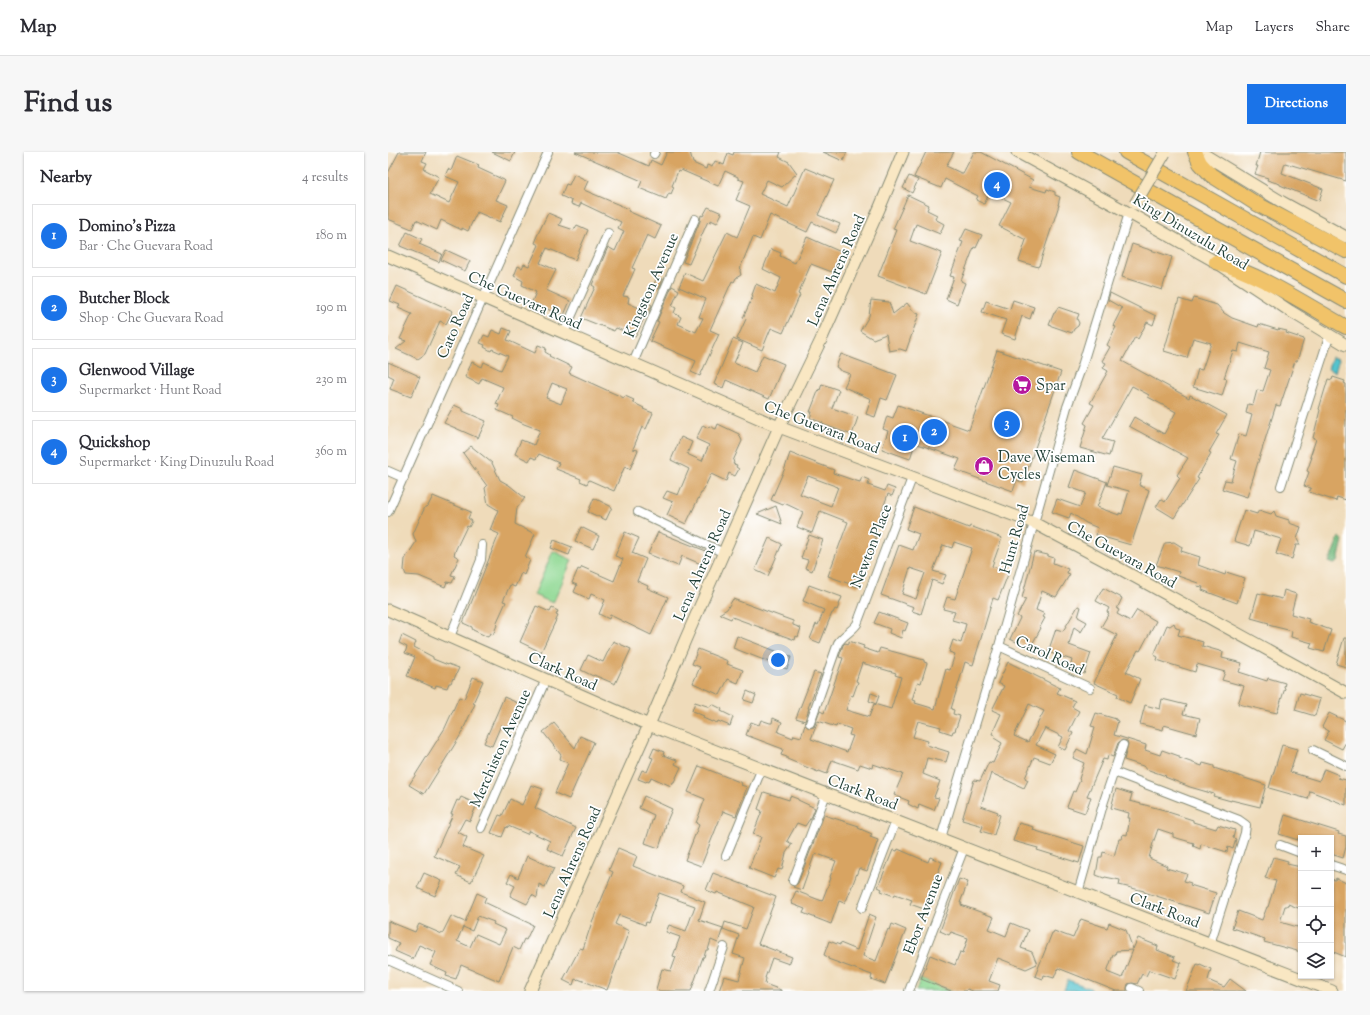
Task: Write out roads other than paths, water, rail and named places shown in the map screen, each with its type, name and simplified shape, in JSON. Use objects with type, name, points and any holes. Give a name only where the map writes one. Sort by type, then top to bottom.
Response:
[{"type":"highway","points":[[1079,152],[1346,301]]},
{"type":"highway","points":[[1126,152],[1346,276]]},
{"type":"highway","points":[[1195,152],[1200,163],[1212,175],[1255,203],[1346,252]]},
{"type":"highway","points":[[1216,262],[1257,277],[1346,327]]},
{"type":"main road","name":"Lena Ahrens Road","points":[[530,991],[649,725],[779,428],[821,340],[903,152]]},
{"type":"main road","name":"King Dinuzulu Road","points":[[1017,152],[1132,208],[1290,311],[1346,345]]},
{"type":"main road","points":[[1132,208],[1166,152]]},
{"type":"main road","points":[[1200,152],[1282,202],[1346,237]]},
{"type":"main road","name":"Che Guevara Road","points":[[388,256],[779,428],[1034,523],[1346,693]]},
{"type":"main road","name":"Clark Road","points":[[388,610],[649,725],[896,820],[1210,944],[1314,988],[1332,991]]},
{"type":"street","name":"Cato Road","points":[[388,512],[548,152]]},
{"type":"street","name":"Hunt Road","points":[[941,838],[999,646],[1067,407],[1082,366],[1132,208]]},
{"type":"street","name":"Kingston Avenue","points":[[633,363],[696,219]]},
{"type":"street","points":[[564,333],[608,233]]},
{"type":"street","points":[[1281,486],[1330,334]]},
{"type":"street","points":[[388,471],[404,478]]},
{"type":"street","name":"Newton Place","points":[[810,723],[838,643],[841,637],[853,629],[857,624],[912,478]]},
{"type":"street","points":[[638,512],[724,553]]},
{"type":"street","points":[[450,637],[481,560],[482,545]]},
{"type":"street","name":"Carol Road","points":[[999,646],[1090,688]]},
{"type":"street","name":"Merchiston Avenue","points":[[481,828],[546,679]]},
{"type":"street","points":[[1078,893],[1104,801],[1123,745]]},
{"type":"street","points":[[1312,750],[1346,766]]},
{"type":"street","points":[[726,856],[762,768]]},
{"type":"street","points":[[1114,772],[1239,820],[1246,825],[1245,833],[1210,944]]},
{"type":"street","points":[[792,881],[826,794]]},
{"type":"street","points":[[862,908],[896,820]]},
{"type":"street","points":[[1280,845],[1298,852]]},
{"type":"street","name":"Ebor Avenue","points":[[909,991],[964,848]]},
{"type":"street","points":[[1334,866],[1346,870]]},
{"type":"street","points":[[709,991],[724,947]]},
{"type":"street","points":[[388,960],[458,991]]},
{"type":"water","points":[[1332,357],[1339,359],[1335,372],[1328,369]]},
{"type":"water","points":[[1068,980],[1092,989],[1091,991],[1064,990]]},
{"type":"place","name":"Quickshop","points":[[997,185]]},
{"type":"place","name":"Spar","points":[[1022,385]]},
{"type":"place","name":"Glenwood Village","points":[[1007,424]]},
{"type":"place","name":"Butcher Block","points":[[934,432]]},
{"type":"place","name":"Domino's Pizza","points":[[905,438]]},
{"type":"place","name":"Dave Wiseman Cycles","points":[[984,466]]}]
